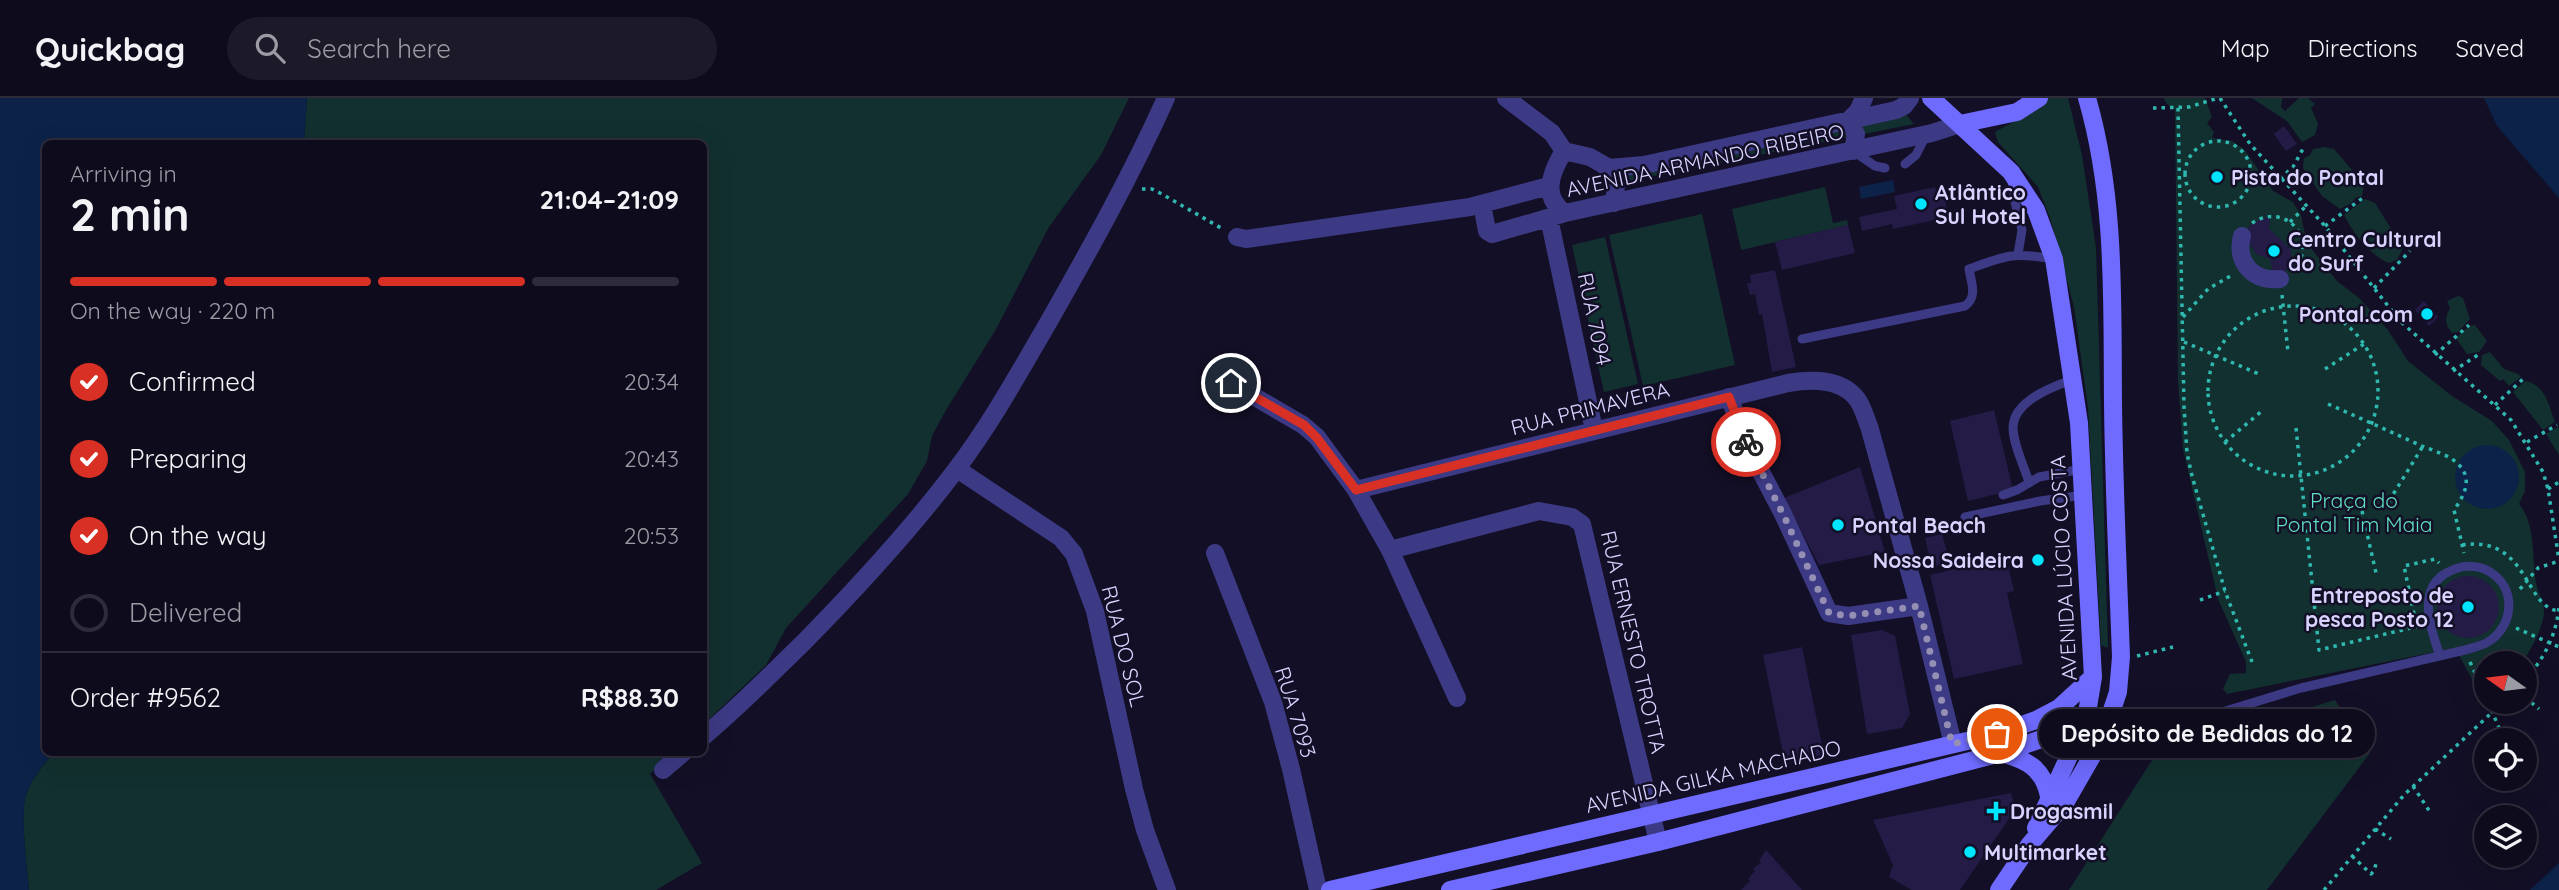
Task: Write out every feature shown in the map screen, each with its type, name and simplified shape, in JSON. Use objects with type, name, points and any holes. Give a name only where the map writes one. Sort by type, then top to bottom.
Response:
[{"type":"main road","name":"AVENIDA LÚCIO COSTA","points":[[1931,98],[2011,172],[2036,210],[2054,259],[2078,423],[2094,677],[2086,719],[2049,796],[2030,844]]},
{"type":"main road","points":[[1960,124],[2017,112],[2039,98]]},
{"type":"main road","points":[[1999,890],[2030,844],[2065,803],[2103,737],[2118,692],[2121,657],[2114,449],[2111,230],[2102,168],[2087,98]]},
{"type":"main road","name":"AVENIDA GILKA MACHADO","points":[[1330,890],[1997,734],[2036,720],[2059,708],[2094,677]]},
{"type":"main road","points":[[1450,890],[1658,842],[2001,752],[2053,735],[2086,719],[2118,692]]},
{"type":"main road","points":[[2001,752],[2029,762],[2039,771],[2046,782],[2049,796]]},
{"type":"street","points":[[707,733],[770,676],[849,596],[895,547],[957,469],[1013,385],[1120,195],[1166,98]]},
{"type":"street","points":[[1506,98],[1552,133],[1560,141],[1564,151]]},
{"type":"street","points":[[1853,151],[1856,134],[1848,121],[1858,111],[1864,98]]},
{"type":"street","name":"AVENIDA ARMANDO RIBEIRO","points":[[1237,237],[1246,239],[1482,204],[1549,186],[1564,151],[1590,157],[1609,168],[1644,166],[1896,110],[1904,106],[1910,98]]},
{"type":"street","name":"AVENIDA ARMANDO RIBEIRO","points":[[1482,204],[1487,231],[1490,234],[1614,203],[1926,135],[1960,124]]},
{"type":"street","points":[[1815,129],[1814,144],[1824,157]]},
{"type":"street","points":[[1609,168],[1616,185],[1614,203]]},
{"type":"street","points":[[1549,186],[1557,216]]},
{"type":"street","name":"RUA 7094","points":[[1557,216],[1594,430]]},
{"type":"street","points":[[2242,236],[2240,255],[2246,266],[2257,276],[2280,279]]},
{"type":"street","name":"RUA PRIMAVERA","points":[[1356,490],[1804,380],[1836,384],[1859,401],[1869,426],[1919,606]]},
{"type":"street","points":[[1231,383],[1304,425],[1356,490],[1390,550],[1457,698]]},
{"type":"street","points":[[1729,397],[1749,449],[1829,613],[1848,616],[1919,606],[1952,744]]},
{"type":"street","name":"RUA DO SOL","points":[[957,469],[1061,538],[1074,554],[1102,637],[1145,830],[1167,890]]},
{"type":"street","name":"RUA ERNESTO TROTTA","points":[[1390,550],[1539,511],[1572,517],[1582,524],[1658,842]]},
{"type":"street","name":"RUA 7093","points":[[1214,553],[1273,702],[1318,890]]},
{"type":"street","points":[[663,770],[679,756]]},
{"type":"lane","points":[[1905,164],[1916,155],[1926,135]]},
{"type":"lane","points":[[1853,151],[1875,166],[1885,168]]},
{"type":"lane","points":[[2011,172],[2022,230],[2018,254]]},
{"type":"lane","points":[[1802,339],[1965,306],[1973,295],[1969,269],[2003,256],[2018,254],[2054,259]]},
{"type":"lane","points":[[2029,482],[2014,432],[2014,423],[2035,395],[2071,380]]},
{"type":"lane","points":[[2003,495],[2039,477],[2082,469]]},
{"type":"lane","points":[[1965,517],[2084,495]]},
{"type":"lane","points":[[2103,737],[2140,737],[2301,688],[2440,656],[2486,643],[2502,630],[2509,613],[2509,598],[2497,578],[2485,569],[2467,566],[2455,569],[2434,584],[2429,597],[2430,624],[2440,656]]},
{"type":"path","points":[[2153,108],[2178,108],[2219,98],[2250,144],[2325,226],[2400,321],[2511,420],[2543,472],[2558,541],[2559,561],[2538,568],[2529,581],[2515,593],[2513,586]]},
{"type":"path","points":[[2178,108],[2187,453],[2225,591],[2252,662]]},
{"type":"path","points":[[2215,140],[2242,150],[2252,174],[2251,182],[2240,199],[2222,207],[2197,200],[2188,185],[2186,167],[2196,149],[2215,140]]},
{"type":"path","points":[[2242,150],[2250,144]]},
{"type":"path","points":[[2280,179],[2294,167],[2304,147]]},
{"type":"path","points":[[2179,167],[2186,167]]},
{"type":"path","points":[[1120,195],[1134,190],[1152,189],[1237,237]]},
{"type":"path","points":[[2325,226],[2364,197]]},
{"type":"path","points":[[2290,222],[2306,206]]},
{"type":"path","points":[[2242,236],[2259,218],[2275,216],[2290,222],[2301,236],[2303,253],[2295,269],[2280,279],[2288,352]]},
{"type":"path","points":[[2374,288],[2410,251]]},
{"type":"path","points":[[2182,318],[2207,289],[2246,266]]},
{"type":"path","points":[[2283,305],[2306,306],[2328,312],[2349,325],[2365,344],[2379,377],[2377,405],[2372,423],[2362,441],[2334,466],[2301,476],[2274,474],[2258,469],[2237,456],[2214,424],[2209,404],[2208,386],[2215,356],[2227,336],[2238,325],[2262,311],[2283,305]]},
{"type":"path","points":[[2435,355],[2469,324]]},
{"type":"path","points":[[2183,341],[2259,374]]},
{"type":"path","points":[[2325,369],[2365,344]]},
{"type":"path","points":[[2454,371],[2481,354]]},
{"type":"path","points":[[2495,405],[2523,379]]},
{"type":"path","points":[[2328,404],[2456,462],[2466,480],[2464,496],[2454,510],[2467,566]]},
{"type":"path","points":[[2225,442],[2262,411]]},
{"type":"path","points":[[2527,442],[2557,425]]},
{"type":"path","points":[[2296,428],[2319,650],[2424,625],[2422,619]]},
{"type":"path","points":[[2389,501],[2423,446]]},
{"type":"path","points":[[2548,489],[2559,482]]},
{"type":"path","points":[[2362,512],[2376,573]]},
{"type":"path","points":[[2462,545],[2480,545],[2505,554],[2515,561],[2544,606],[2550,610],[2559,609],[2550,642],[2538,660]]},
{"type":"path","points":[[2417,626],[2404,566],[2435,559]]},
{"type":"path","points":[[2200,600],[2225,591]]},
{"type":"path","points":[[2508,636],[2516,617]]},
{"type":"path","points":[[2514,627],[2559,647]]},
{"type":"path","points":[[2121,657],[2147,655],[2173,648]]},
{"type":"path","points":[[2474,656],[2468,658],[2474,671]]},
{"type":"path","points":[[2324,890],[2374,828],[2413,786],[2490,714]]},
{"type":"path","points":[[2413,786],[2430,812]]},
{"type":"path","points":[[2374,828],[2391,839]]},
{"type":"path","points":[[2352,856],[2371,874],[2377,860]]},
{"type":"green space","points":[[307,98],[1129,98],[1101,155],[1049,227],[995,331],[946,410],[932,436],[927,461],[908,494],[786,628],[766,665],[707,721],[707,140],[304,140]]},
{"type":"green space","points":[[2047,98],[2068,98],[2082,155],[2096,248],[2108,648],[2101,645],[2088,408],[2074,307],[2050,218],[2038,187],[1998,142],[1995,132],[2041,106]]},
{"type":"green space","name":"Praça do Pontal Tim Maia","points":[[2164,98],[2205,98],[2212,117],[2207,123],[2214,132],[2212,138],[2232,141],[2244,149],[2273,191],[2293,202],[2301,215],[2313,251],[2337,281],[2359,298],[2388,330],[2408,361],[2452,396],[2492,421],[2509,440],[2525,472],[2525,491],[2519,504],[2531,531],[2536,583],[2544,613],[2539,633],[2529,651],[2474,651],[2474,683],[2455,648],[2227,694],[2223,689],[2230,674],[2246,673],[2246,662],[2218,599],[2183,449],[2178,380],[2175,110]]},
{"type":"green space","points":[[2252,98],[2282,98],[2281,107],[2285,111],[2299,98],[2308,98],[2315,104],[2311,108],[2318,124],[2315,135],[2302,142],[2287,121]]},
{"type":"green space","points":[[1905,113],[1914,124],[1624,182],[1627,172]]},
{"type":"green space","points":[[2313,149],[2334,149],[2364,184],[2362,196],[2340,209],[2322,196],[2303,168],[2304,158],[2310,155]]},
{"type":"green space","points":[[1825,187],[1833,223],[1847,220],[1848,225],[1741,250],[1732,209]]},
{"type":"green space","points":[[2365,199],[2375,203],[2403,248],[2397,260],[2389,263],[2382,260],[2363,243],[2347,221],[2344,215]]},
{"type":"green space","points":[[1702,214],[1735,365],[1643,386],[1609,235]]},
{"type":"green space","points":[[1605,237],[1638,384],[1604,392],[1572,245]]},
{"type":"green space","points":[[2458,296],[2463,298],[2470,319],[2458,332],[2452,333],[2446,318],[2450,308],[2447,301]]},
{"type":"green space","points":[[2475,325],[2487,341],[2479,352],[2467,354],[2456,338],[2469,326]]},
{"type":"green space","points":[[2490,352],[2504,369],[2521,377],[2509,386],[2503,379],[2500,381],[2481,365],[2482,355]]},
{"type":"green space","points":[[2525,381],[2542,391],[2551,409],[2555,422],[2543,430],[2513,392]]},
{"type":"green space","points":[[2558,427],[2559,429],[2559,455],[2546,434]]},
{"type":"green space","points":[[2335,700],[2370,753],[2267,890],[2069,890],[2156,754]]},
{"type":"green space","points":[[51,756],[670,756],[650,774],[702,863],[656,890],[29,890],[24,841],[24,804],[38,773]]},
{"type":"water","points":[[0,98],[307,98],[304,140],[42,140],[42,756],[51,756],[31,784],[24,804],[24,842],[29,890],[0,890]]},
{"type":"water","points":[[2484,98],[2559,98],[2559,198],[2497,126]]},
{"type":"water","points":[[1893,180],[1895,192],[1861,199],[1859,187]]},
{"type":"water","points":[[2481,445],[2493,445],[2510,454],[2517,465],[2517,489],[2510,500],[2493,509],[2481,509],[2469,504],[2460,495],[2455,483],[2455,471],[2460,459],[2469,450]]},
{"type":"water","points":[[2559,863],[2559,890],[2530,890]]},
{"type":"building","points":[[2284,126],[2297,144],[2286,151],[2274,134]]},
{"type":"building","name":"Atlântico Sul Hotel","points":[[1935,187],[1938,198],[1944,196],[1949,217],[1893,229],[1892,224],[1862,231],[1859,217],[1897,209],[1894,196]]},
{"type":"building","points":[[2270,217],[2269,229],[2291,249],[2292,261],[2284,274],[2270,275],[2270,259],[2256,254],[2248,241],[2249,226],[2260,219]]},
{"type":"building","points":[[1848,225],[1855,253],[1782,270],[1775,242]]},
{"type":"building","points":[[1775,270],[1796,367],[1772,372],[1762,314],[1759,315],[1755,294],[1750,295],[1747,283],[1751,283],[1750,275]]},
{"type":"building","name":"Pontal.com","points":[[2424,301],[2438,317],[2429,326],[2415,310]]},
{"type":"building","points":[[1994,410],[2013,490],[1968,501],[1950,421]]},
{"type":"building","name":"Pontal Beach","points":[[1860,467],[1885,552],[1819,565],[1784,498]]},
{"type":"building","points":[[1942,534],[1950,562],[1932,567],[1925,538]]},
{"type":"building","points":[[2006,557],[2014,591],[2007,593],[2023,664],[1954,679],[1930,575]]},
{"type":"building","name":"Entreposto de pesca Posto 12","points":[[2468,576],[2490,585],[2499,607],[2490,629],[2468,638],[2446,629],[2437,607],[2446,585]]},
{"type":"building","points":[[1882,630],[1895,636],[1910,714],[1902,728],[1867,734],[1851,635]]},
{"type":"building","points":[[1802,647],[1824,755],[1785,763],[1763,655]]},
{"type":"building","points":[[2011,793],[2015,810],[1960,890],[1912,890],[1889,877],[1893,865],[1873,820]]},
{"type":"building","points":[[1766,850],[1802,890],[1741,890],[1750,881],[1748,879],[1755,871],[1753,869],[1761,862],[1759,861]]},
{"type":"way so far","points":[[1746,442],[1829,613],[1848,616],[1919,606],[1952,744],[1997,734]]},
{"type":"place","name":"Pista do Pontal","points":[[2217,177]]},
{"type":"place","name":"Atlântico Sul Hotel","points":[[1921,204]]},
{"type":"place","name":"Centro Cultural do Surf","points":[[2274,251]]},
{"type":"place","name":"Pontal.com","points":[[2427,314]]},
{"type":"place","name":"Pontal Beach","points":[[1838,525]]},
{"type":"place","name":"Nossa Saideira","points":[[2038,560]]},
{"type":"place","name":"Entreposto de pesca Posto 12","points":[[2468,607]]},
{"type":"place","name":"Depósito de Bedidas do 12","points":[[1997,734]]},
{"type":"place","name":"Drogasmil","points":[[1996,811]]},
{"type":"place","name":"Multimarket","points":[[1970,852]]},
{"type":"route","points":[[1231,383],[1304,425],[1356,490],[1729,397],[1746,442]]}]
